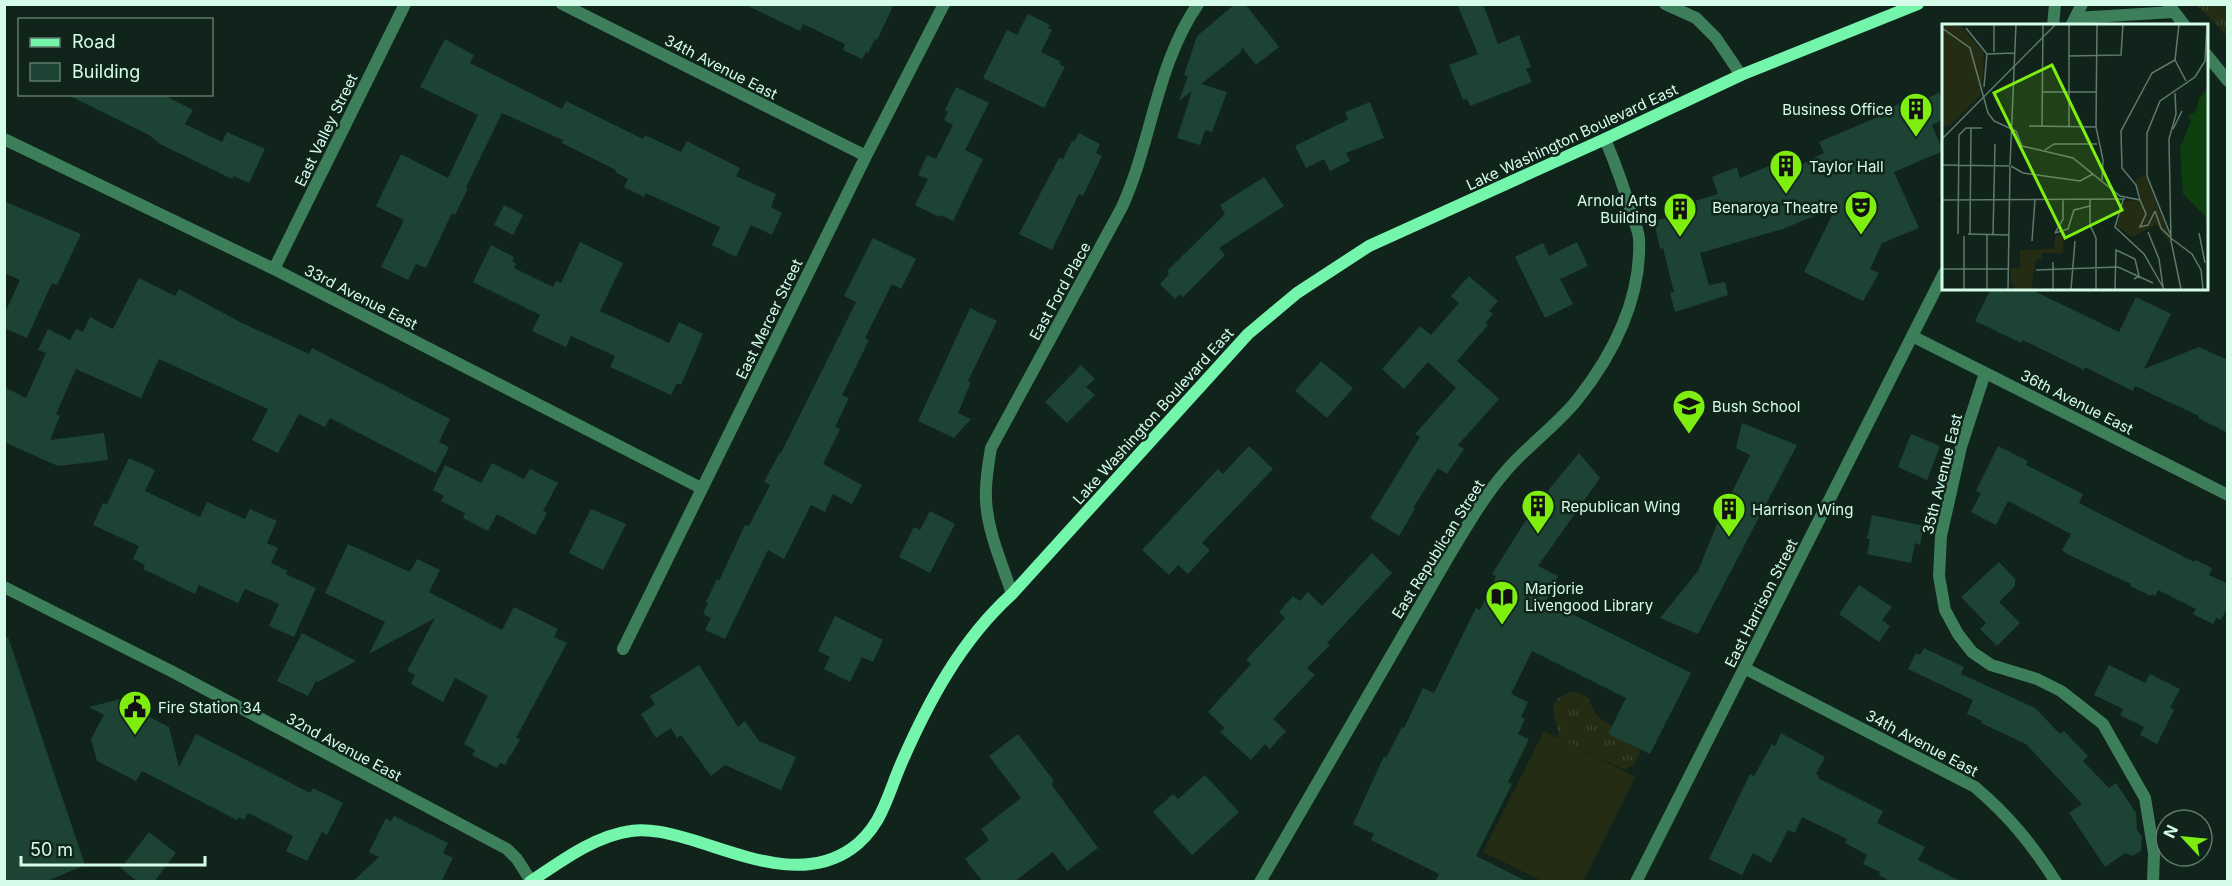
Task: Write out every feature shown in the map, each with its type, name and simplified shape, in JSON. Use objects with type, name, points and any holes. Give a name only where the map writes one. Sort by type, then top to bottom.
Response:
[{"type":"main road","name":"Lake Washington Boulevard East","points":[[530,881],[599,839],[632,830],[665,832],[781,865],[831,860],[852,849],[870,831],[887,804],[900,765],[942,681],[964,645],[1248,334],[1293,296],[1369,246],[1605,140],[1741,75],[1918,4]]},
{"type":"street","name":"East Valley Street","points":[[274,269],[405,4]]},
{"type":"street","name":"34th Avenue East","points":[[562,4],[866,156]]},
{"type":"street","name":"East Mercer Street","points":[[622,648],[944,4]]},
{"type":"street","name":"East Ford Place","points":[[1012,594],[992,533],[986,500],[992,448],[1122,207],[1134,180],[1174,46],[1198,4]]},
{"type":"street","points":[[1665,4],[1696,18],[1716,38],[1741,75]]},
{"type":"street","points":[[2053,24],[2055,4]]},
{"type":"street","points":[[2073,22],[2082,4]]},
{"type":"street","points":[[2073,22],[2172,8],[2184,24]]},
{"type":"street","points":[[2208,56],[2228,81]]},
{"type":"street","name":"33rd Avenue East","points":[[4,139],[274,269],[701,488]]},
{"type":"street","name":"East Republican Street","points":[[1260,882],[1439,571],[1483,501],[1504,472],[1576,400],[1610,351],[1623,327],[1638,278],[1639,236],[1621,178],[1605,140]]},
{"type":"street","name":"East Harrison Street","points":[[1636,882],[1942,277]]},
{"type":"street","name":"36th Avenue East","points":[[1912,336],[2228,495]]},
{"type":"street","name":"35th Avenue East","points":[[1985,373],[1961,447],[1941,536],[1939,576],[1946,610],[1958,634],[1972,652],[1991,665],[2037,679],[2061,691],[2103,724],[2145,798],[2154,853],[2153,882]]},
{"type":"street","name":"32nd Avenue East","points":[[4,587],[171,671],[507,849],[518,859],[530,881]]},
{"type":"street","name":"34th Avenue East","points":[[1744,668],[1975,788],[2001,809],[2030,842],[2056,882]]},
{"type":"green space","points":[[2197,5],[2227,5],[2227,36]]},
{"type":"green space","points":[[1571,692],[1588,699],[1595,713],[1612,726],[1609,734],[1641,750],[1635,763],[1625,770],[1559,739],[1553,712],[1554,706],[1562,696]]},
{"type":"green space","points":[[1544,731],[1635,777],[1583,881],[1542,881],[1483,852]]},
{"type":"building","points":[[744,4],[894,4],[877,40],[875,39],[862,59],[843,50],[845,44],[803,24],[800,31]]},
{"type":"building","points":[[1235,4],[1245,4],[1279,47],[1256,65],[1242,47],[1240,53],[1201,84],[1227,92],[1212,132],[1205,130],[1200,145],[1177,138],[1192,91],[1179,101],[1188,76],[1184,75],[1197,36]]},
{"type":"building","points":[[1457,4],[1483,4],[1498,44],[1519,35],[1531,67],[1526,69],[1532,82],[1470,106],[1467,99],[1463,100],[1449,65],[1478,54]]},
{"type":"building","points":[[1028,14],[1050,25],[1048,28],[1052,30],[1041,52],[1061,62],[1059,64],[1065,67],[1044,108],[983,78],[1007,30],[1017,35]]},
{"type":"building","points":[[445,39],[474,55],[470,63],[562,109],[566,101],[643,139],[645,135],[681,152],[687,141],[740,168],[736,176],[776,194],[771,207],[782,213],[772,235],[751,225],[736,257],[712,245],[720,227],[646,193],[644,197],[624,187],[628,179],[615,172],[616,170],[562,143],[563,140],[502,113],[455,215],[452,213],[426,268],[416,264],[408,280],[381,267],[404,220],[376,206],[401,154],[448,178],[478,115],[420,87]]},
{"type":"building","points":[[956,87],[989,103],[965,150],[983,159],[953,221],[915,205],[928,179],[918,175],[927,155],[936,159],[953,125],[944,120],[948,112],[945,110]]},
{"type":"building","points":[[1939,93],[1942,99],[1942,120],[1932,125],[1942,151],[1894,172],[1919,228],[1882,243],[1870,269],[1879,273],[1863,301],[1804,272],[1836,207],[1783,229],[1700,253],[1709,285],[1725,282],[1728,295],[1675,312],[1670,293],[1674,292],[1663,248],[1660,249],[1654,221],[1697,209],[1695,201],[1718,194],[1712,177],[1737,167],[1740,178],[1783,160],[1788,171],[1824,153],[1819,142],[1885,114],[1883,111],[1918,95],[1921,101]]},
{"type":"building","points":[[70,96],[166,96],[193,110],[185,124],[222,142],[227,132],[265,149],[249,183],[234,176],[232,179],[160,144],[149,135]]},
{"type":"building","points":[[1370,102],[1384,138],[1346,153],[1350,161],[1330,171],[1324,159],[1306,168],[1295,146],[1342,124],[1348,119],[1345,112]]},
{"type":"building","points":[[1079,133],[1100,144],[1096,153],[1102,156],[1083,196],[1079,194],[1052,250],[1019,234],[1059,158],[1063,159]]},
{"type":"building","points":[[1264,177],[1284,206],[1219,248],[1225,255],[1183,297],[1180,294],[1175,299],[1160,284],[1169,274],[1167,271],[1225,214],[1220,205]]},
{"type":"building","points":[[4,201],[81,234],[57,285],[52,283],[27,338],[4,328],[4,315],[20,280],[4,273]]},
{"type":"building","points":[[504,205],[523,215],[513,235],[494,225]]},
{"type":"building","points":[[873,238],[916,259],[901,289],[892,284],[865,338],[869,340],[842,395],[849,398],[835,427],[840,429],[823,464],[862,485],[852,504],[833,494],[825,512],[811,505],[784,559],[768,550],[725,639],[705,630],[711,618],[703,614],[708,603],[706,602],[717,579],[719,581],[745,525],[749,526],[770,485],[764,482],[781,453],[856,302],[844,296]]},
{"type":"building","points":[[580,242],[623,263],[600,311],[669,343],[679,322],[703,334],[681,385],[677,383],[671,395],[610,367],[615,356],[571,336],[566,347],[532,331],[540,315],[473,282],[491,245],[514,257],[512,261],[516,263],[514,268],[553,287],[556,281],[561,283]]},
{"type":"building","points":[[1577,242],[1588,266],[1560,279],[1573,304],[1545,318],[1515,257],[1543,243],[1549,256]]},
{"type":"building","points":[[1469,276],[1498,301],[1489,311],[1493,314],[1485,323],[1488,325],[1457,361],[1499,399],[1458,445],[1464,449],[1447,474],[1438,468],[1399,536],[1370,518],[1420,437],[1415,434],[1456,388],[1428,362],[1404,389],[1382,369],[1420,326],[1431,335],[1459,303],[1451,296]]},
{"type":"building","points":[[139,278],[175,296],[179,289],[240,322],[309,354],[312,348],[450,419],[439,442],[449,447],[436,473],[330,418],[325,427],[299,414],[278,453],[252,440],[268,409],[159,359],[141,398],[76,369],[56,414],[60,416],[50,440],[104,433],[108,460],[58,466],[4,442],[4,387],[26,398],[46,353],[38,350],[48,329],[70,340],[76,329],[83,332],[90,317],[113,329]]},
{"type":"building","points":[[1990,290],[2032,290],[2119,332],[2136,297],[2171,314],[2144,369],[2199,347],[2228,360],[2228,433],[2198,418],[2199,416],[2135,386],[2133,391],[2085,367],[2084,370],[2023,340],[2021,343],[1975,321]]},
{"type":"building","points":[[970,308],[997,321],[968,381],[971,382],[958,413],[971,419],[954,438],[918,421]]},
{"type":"building","points":[[1321,361],[1353,388],[1327,418],[1295,391]]},
{"type":"building","points":[[1081,365],[1095,379],[1086,387],[1095,395],[1067,423],[1045,402]]},
{"type":"building","name":"Harrison Wing","points":[[1742,423],[1797,445],[1698,634],[1660,618],[1698,571],[1719,519],[1750,455],[1736,448]]},
{"type":"building","points":[[1911,434],[1940,446],[1927,480],[1898,467]]},
{"type":"building","points":[[1249,446],[1273,469],[1202,543],[1210,550],[1188,574],[1178,565],[1169,575],[1142,550],[1218,469],[1223,474]]},
{"type":"building","points":[[1998,446],[2028,461],[2026,465],[2083,494],[2079,503],[2194,562],[2195,560],[2212,568],[2209,575],[2228,584],[2228,606],[2221,620],[2216,618],[2213,624],[2193,614],[2196,609],[2158,590],[2155,596],[2152,594],[2151,596],[2067,554],[2062,550],[2071,534],[2008,501],[1996,525],[1971,512],[1981,493],[1976,491]]},
{"type":"building","points":[[1579,453],[1600,478],[1538,566],[1558,576],[1546,601],[1691,673],[1650,754],[1608,734],[1626,698],[1532,651],[1511,694],[1528,702],[1521,717],[1525,719],[1518,734],[1529,739],[1508,782],[1512,784],[1476,856],[1528,882],[1435,882],[1439,874],[1371,840],[1374,834],[1353,824],[1384,756],[1386,758],[1402,727],[1404,728],[1423,688],[1434,693],[1476,608],[1480,610],[1496,576],[1492,574],[1533,509]]},
{"type":"building","points":[[129,458],[155,470],[145,491],[200,517],[207,502],[245,519],[250,509],[277,521],[267,543],[278,548],[271,563],[288,571],[286,574],[316,588],[294,637],[269,626],[279,604],[245,589],[238,603],[199,585],[195,594],[143,569],[145,565],[133,559],[139,546],[93,525],[103,503],[107,504]]},
{"type":"building","points":[[492,463],[524,479],[530,469],[558,483],[543,511],[547,513],[535,535],[497,514],[488,531],[463,518],[465,513],[441,501],[444,496],[433,490],[445,465],[481,483]]},
{"type":"building","points":[[591,509],[626,524],[603,570],[569,553]]},
{"type":"building","points":[[930,511],[955,524],[930,573],[899,557],[914,527],[920,530]]},
{"type":"building","points":[[1872,515],[1924,526],[1920,545],[1915,543],[1911,563],[1867,554],[1870,539],[1867,539]]},
{"type":"building","points":[[348,544],[410,572],[417,559],[440,570],[429,592],[502,630],[514,607],[558,629],[554,637],[567,643],[516,738],[520,739],[505,765],[500,763],[497,768],[472,755],[475,750],[464,744],[488,696],[455,678],[443,702],[411,684],[415,675],[407,671],[435,618],[369,654],[385,622],[325,593]]},
{"type":"building","points":[[1372,553],[1392,573],[1327,643],[1330,645],[1307,668],[1315,675],[1273,719],[1286,731],[1270,749],[1265,744],[1251,760],[1220,732],[1225,728],[1208,712],[1251,664],[1246,660],[1285,618],[1279,612],[1293,596],[1300,601],[1308,592],[1322,606]]},
{"type":"building","points":[[1999,562],[2015,579],[2015,586],[1999,602],[2020,623],[1997,646],[1980,629],[1986,623],[1961,597]]},
{"type":"building","points":[[1859,585],[1892,607],[1882,620],[1890,626],[1879,642],[1839,614]]},
{"type":"building","points":[[835,616],[883,640],[873,662],[862,657],[850,682],[824,669],[830,657],[818,651]]},
{"type":"building","points":[[302,633],[356,661],[316,681],[308,696],[277,681]]},
{"type":"building","points":[[8,637],[85,865],[45,882],[4,882],[4,638]]},
{"type":"building","points":[[1924,648],[1964,667],[1961,674],[2035,708],[2060,734],[2064,731],[2088,756],[2083,761],[2109,788],[2116,783],[2136,813],[2137,830],[2142,837],[2141,851],[2132,856],[2125,853],[2105,867],[2069,813],[2082,804],[2026,744],[1967,714],[1973,700],[1908,669],[1916,653],[1920,655]]},
{"type":"building","points":[[699,665],[738,727],[745,721],[759,741],[796,757],[781,790],[725,765],[711,776],[681,735],[677,738],[671,728],[656,738],[641,714],[655,705],[650,696]]},
{"type":"building","points":[[2109,665],[2145,683],[2150,674],[2180,689],[2170,708],[2174,710],[2157,744],[2140,735],[2144,727],[2120,715],[2123,709],[2094,695]]},
{"type":"building","points":[[129,697],[132,708],[169,727],[179,767],[196,734],[310,793],[313,788],[343,803],[327,835],[322,832],[307,861],[286,851],[293,836],[248,813],[244,820],[239,817],[237,820],[142,771],[136,781],[97,761],[91,739],[104,715],[89,707]]},
{"type":"building","points":[[1781,733],[1825,757],[1816,774],[1818,778],[1883,811],[1877,823],[1925,847],[1918,860],[1962,882],[1891,882],[1879,875],[1880,872],[1863,864],[1867,855],[1845,843],[1847,839],[1802,817],[1795,833],[1788,830],[1771,863],[1753,853],[1742,875],[1709,859],[1750,774],[1754,776],[1772,744],[1775,746]]},
{"type":"building","points":[[1018,734],[1054,781],[1051,784],[1098,848],[1067,871],[1053,852],[1014,882],[983,882],[965,859],[989,840],[981,829],[1021,798],[989,756]]},
{"type":"building","points":[[1205,775],[1239,812],[1192,855],[1153,812],[1173,794],[1178,799]]},
{"type":"building","points":[[394,816],[448,843],[443,853],[453,858],[441,882],[352,882],[379,857],[369,852],[386,818],[391,821]]},
{"type":"building","points":[[149,832],[176,853],[154,882],[138,882],[121,868]]},
{"type":"place","name":"Business Office","points":[[1916,138]]},
{"type":"place","name":"Taylor Hall","points":[[1786,195]]},
{"type":"place","name":"Benaroya Theatre","points":[[1861,236]]},
{"type":"place","name":"Arnold Arts Building","points":[[1680,238]]},
{"type":"place","name":"Bush School","points":[[1689,435]]},
{"type":"place","name":"Republican Wing","points":[[1538,535]]},
{"type":"place","name":"Harrison Wing","points":[[1729,538]]},
{"type":"place","name":"Marjorie Livengood Library","points":[[1502,626]]},
{"type":"place","name":"Fire Station 34","points":[[135,736]]}]
